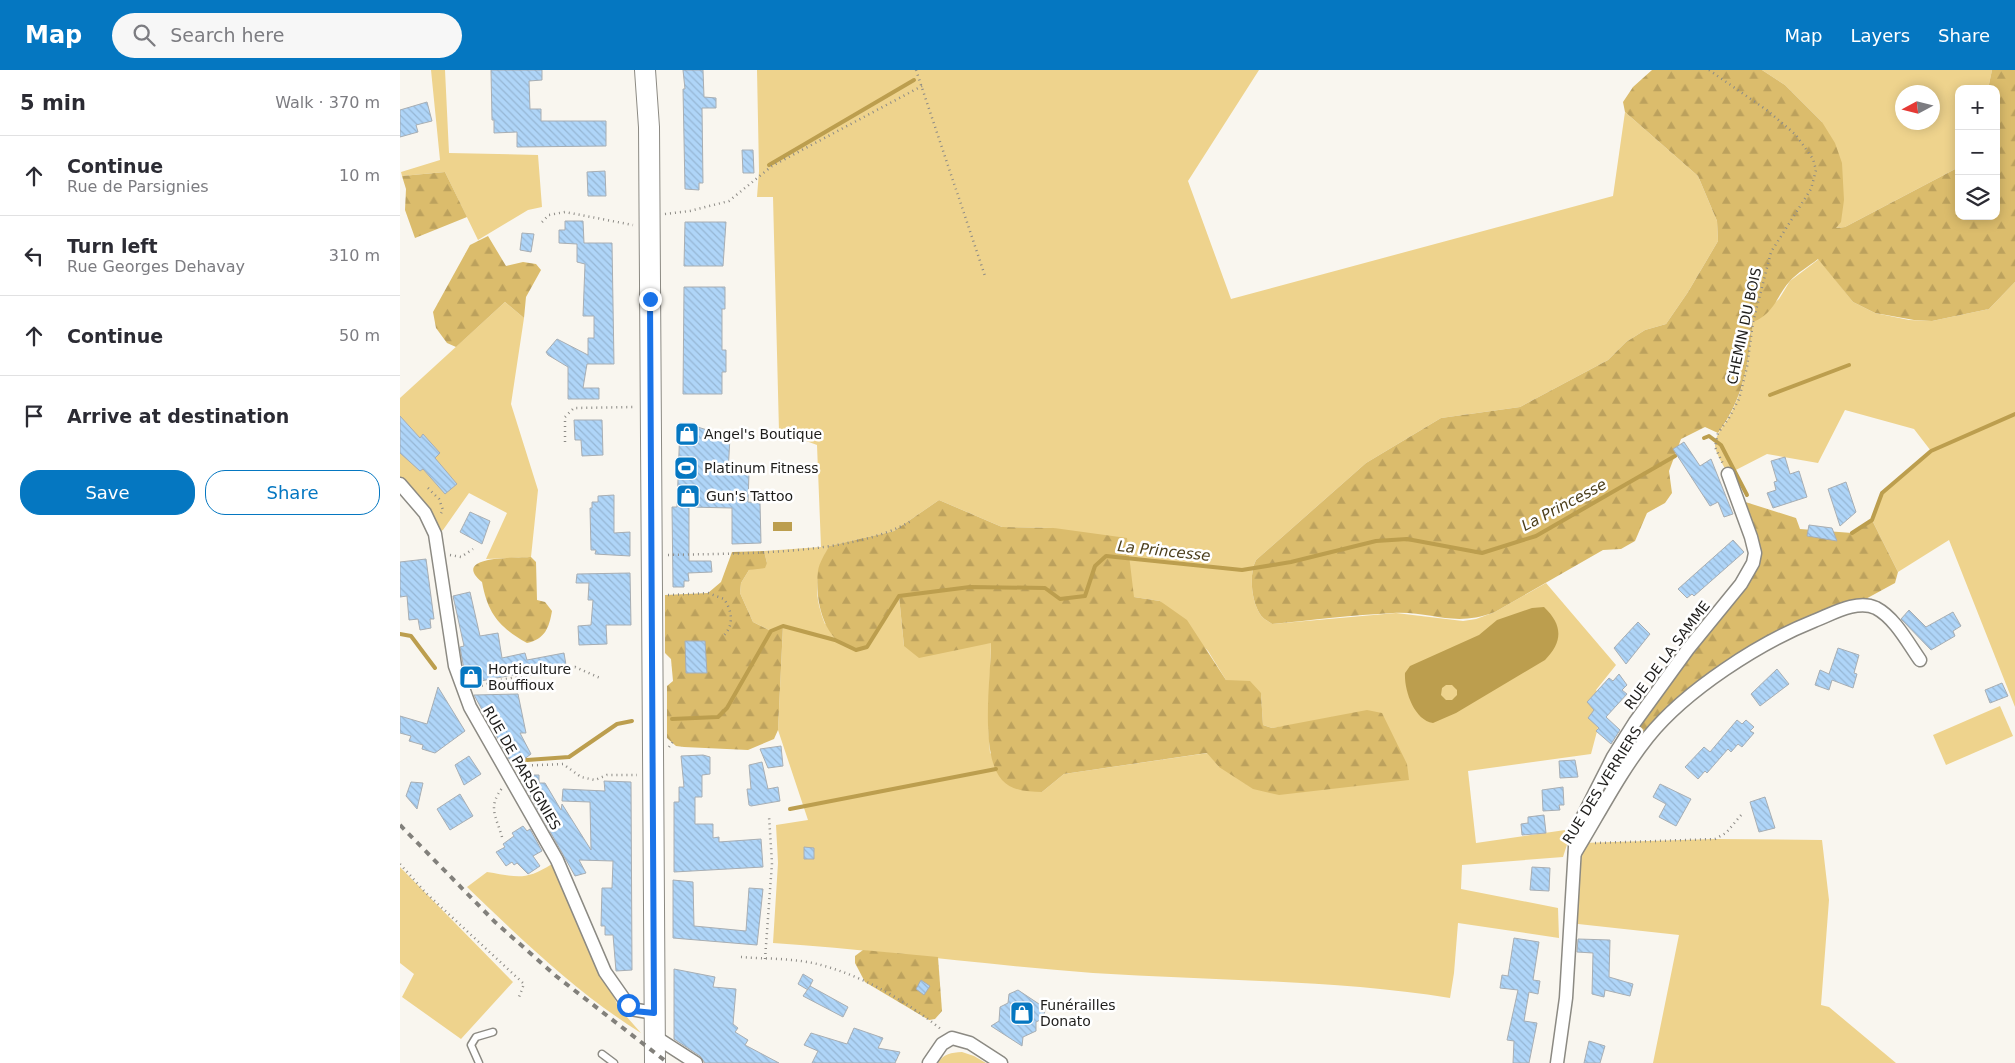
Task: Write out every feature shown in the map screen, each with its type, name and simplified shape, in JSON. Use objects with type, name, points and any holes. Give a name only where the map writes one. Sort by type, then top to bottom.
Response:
[{"type":"main road","points":[[645,70],[656,211],[650,228],[655,1063]]},
{"type":"main road","points":[[649,127],[651,70]]},
{"type":"street","name":"RUE DE LA SAMME","points":[[1578,848],[1576,830],[1613,757],[1635,722],[1688,649],[1741,584],[1753,563],[1755,553],[1751,538],[1728,474]]},
{"type":"street","name":"RUE DE PARSIGNIES","points":[[400,484],[425,513],[431,523],[438,548],[454,666],[464,693],[559,864],[605,972],[631,1008],[654,1013]]},
{"type":"street","name":"RUE DES VERRIERS","points":[[1557,1063],[1566,998],[1578,848],[1648,737],[1676,707],[1743,657],[1785,633],[1851,607],[1875,608],[1896,627],[1920,660]]},
{"type":"street","points":[[654,1036],[696,1063]]},
{"type":"street","points":[[929,1063],[942,1044],[952,1038],[962,1039],[970,1043],[1001,1063]]},
{"type":"lane","points":[[478,1063],[471,1045],[476,1037],[493,1032]]},
{"type":"lane","points":[[602,1054],[614,1063]]},
{"type":"path","points":[[916,70],[985,276]]},
{"type":"path","name":"CHEMIN DU BOIS","points":[[1709,70],[1768,111],[1796,135],[1813,159],[1816,170],[1811,189],[1771,252],[1753,322],[1747,367],[1739,399],[1718,433],[1715,447],[1728,474]]},
{"type":"path","points":[[656,211],[690,211],[729,200],[772,166],[922,86]]},
{"type":"path","points":[[542,222],[549,215],[565,212],[650,228]]},
{"type":"path","points":[[565,442],[565,417],[574,408],[651,404]]},
{"type":"path","points":[[652,555],[829,546],[894,531],[911,521]]},
{"type":"path","points":[[438,548],[454,557],[467,554],[473,549]]},
{"type":"path","points":[[652,596],[708,593],[724,599],[731,619],[729,631],[722,638]]},
{"type":"path","points":[[464,693],[500,680],[575,667],[600,678]]},
{"type":"path","points":[[503,766],[563,764],[581,777],[595,780],[607,774],[653,775]]},
{"type":"path","points":[[502,836],[494,817],[494,803],[498,793],[510,778]]},
{"type":"path","points":[[1578,848],[1715,839],[1726,833],[1742,814]]},
{"type":"path","points":[[765,959],[772,863],[769,816]]},
{"type":"path","points":[[400,864],[426,893],[524,984],[519,996]]},
{"type":"path","points":[[741,957],[819,964],[857,978],[905,1004],[952,1038]]},
{"type":"shaded area","points":[[431,70],[445,70],[449,153],[538,155],[542,207],[528,210],[478,240],[445,172],[402,176],[401,172],[440,160]]},
{"type":"shaded area","points":[[757,70],[1259,70],[1188,181],[1231,299],[1613,196],[1625,112],[1698,176],[1717,221],[1718,241],[1688,292],[1666,324],[1645,330],[1626,342],[1608,360],[1520,407],[1441,418],[1366,463],[1256,560],[1252,572],[1253,594],[1257,608],[1262,617],[1272,624],[1396,613],[1463,621],[1476,619],[1495,612],[1546,583],[1616,665],[1596,690],[1605,701],[1591,754],[1468,771],[1476,843],[1572,829],[1563,857],[1462,865],[1461,889],[1558,908],[1559,938],[1458,923],[1450,998],[1361,987],[1093,973],[773,943],[778,863],[776,825],[808,820],[778,730],[783,626],[771,631],[753,622],[740,593],[741,583],[749,570],[767,563],[764,551],[821,547],[817,445],[779,431],[773,197],[757,197],[759,171]],"holes":[[[939,500],[1002,527],[1054,528],[1134,597],[1160,601],[1208,651],[1226,680],[1261,694],[1263,725],[1272,728],[1317,721],[1219,767],[1208,753],[1064,774],[1042,792],[990,753],[988,724],[991,643],[904,646],[899,596],[825,624],[817,594],[818,576],[829,546],[894,531]]]},
{"type":"shaded area","points":[[1762,70],[1992,70],[1989,85],[1955,85],[1955,169],[1845,227],[1835,228],[1822,122],[1785,85]]},
{"type":"shaded area","points":[[1819,259],[1853,302],[1875,313],[1909,320],[1932,321],[1989,309],[2015,282],[2015,707],[1949,540],[1898,572],[1872,520],[1882,493],[1931,451],[1914,429],[1845,410],[1818,463],[1767,454],[1728,474],[1717,453],[1715,441],[1740,393],[1748,358],[1753,322],[1779,299],[1790,281]]},
{"type":"shaded area","points":[[505,302],[524,318],[511,404],[538,490],[531,557],[486,559],[507,513],[469,493],[443,530],[435,534],[400,484],[400,398]]},
{"type":"shaded area","points":[[773,522],[792,522],[792,531],[773,531]]},
{"type":"shaded area","points":[[1544,607],[1555,620],[1557,627],[1558,640],[1545,660],[1456,713],[1433,723],[1426,721],[1420,716],[1408,696],[1406,688],[1405,673],[1410,666],[1479,635],[1497,620],[1532,608]],"holes":[[[1446,685],[1452,685],[1457,690],[1457,695],[1452,700],[1446,700],[1441,695],[1442,688]]]},
{"type":"shaded area","points":[[2000,706],[2013,736],[1946,765],[1933,735]]},
{"type":"shaded area","points":[[1715,839],[1822,840],[1829,900],[1821,1005],[1829,1007],[1896,1063],[1653,1063],[1679,935],[1569,923],[1581,843]]},
{"type":"shaded area","points":[[552,864],[619,1008],[641,1033],[594,1001],[572,983],[529,946],[467,887],[487,872],[521,876],[535,873]]},
{"type":"shaded area","points":[[400,867],[513,982],[461,1039],[402,997],[414,974],[400,963]]},
{"type":"shaded area","points":[[962,1052],[986,1063],[938,1063],[945,1055]]},
{"type":"green space","points":[[1652,70],[1762,70],[1785,85],[1822,122],[1835,143],[1842,163],[1844,200],[1841,222],[1836,228],[1845,227],[1955,169],[1955,220],[2000,220],[2000,85],[1989,85],[1992,70],[2015,70],[2015,282],[1989,309],[1932,321],[1914,320],[1875,313],[1853,302],[1818,259],[1793,278],[1771,309],[1753,322],[1747,366],[1739,394],[1727,420],[1718,433],[1705,427],[1681,439],[1669,471],[1672,493],[1665,503],[1647,513],[1635,541],[1621,549],[1603,550],[1495,612],[1480,617],[1455,619],[1393,613],[1272,624],[1261,615],[1253,594],[1252,572],[1256,560],[1366,463],[1441,418],[1520,407],[1608,360],[1626,342],[1645,330],[1666,324],[1688,292],[1718,241],[1717,221],[1698,176],[1625,112],[1623,102],[1633,87]]},
{"type":"green space","points":[[445,172],[467,217],[415,238],[405,210],[406,189],[402,176]]},
{"type":"green space","points":[[488,236],[506,266],[523,262],[536,264],[541,270],[526,297],[524,318],[505,302],[456,347],[447,343],[436,328],[433,312],[470,245]]},
{"type":"green space","points":[[939,500],[1002,527],[1054,528],[1127,538],[1134,597],[1160,601],[1187,620],[1226,680],[1250,681],[1261,693],[1263,725],[1272,728],[1367,710],[1382,713],[1407,764],[1409,780],[1279,795],[1253,789],[1219,767],[1207,753],[1064,774],[1042,792],[1010,787],[1002,780],[995,768],[988,734],[991,643],[919,658],[904,646],[899,596],[867,647],[853,648],[841,643],[832,635],[821,611],[817,584],[818,571],[829,546],[894,531]]},
{"type":"green space","points":[[1739,500],[1796,518],[1800,529],[1852,533],[1872,520],[1898,572],[1895,583],[1851,607],[1743,657],[1648,737],[1587,833],[1591,798],[1613,757],[1753,563]]},
{"type":"green space","points":[[764,551],[767,563],[765,568],[749,570],[741,583],[740,593],[753,622],[771,631],[783,626],[778,730],[774,739],[748,750],[676,746],[667,738],[667,686],[673,681],[671,659],[665,653],[665,595],[708,593],[721,582],[732,552]]},
{"type":"green space","points":[[531,557],[536,562],[537,600],[545,602],[552,611],[549,623],[542,636],[527,643],[502,625],[491,611],[482,582],[474,573],[474,567],[480,562],[490,560]]},
{"type":"green space","points":[[863,950],[938,957],[942,1011],[935,1019],[929,1020],[865,982],[855,963],[855,956]]},
{"type":"building","points":[[491,70],[542,70],[542,80],[529,81],[530,109],[541,109],[541,121],[606,121],[606,146],[517,147],[517,132],[494,133]]},
{"type":"building","points":[[683,70],[703,70],[704,97],[716,98],[716,108],[702,108],[703,183],[699,183],[699,190],[685,189],[683,89],[685,89]]},
{"type":"building","points":[[427,102],[432,121],[416,125],[418,132],[400,137],[400,110]]},
{"type":"building","points":[[742,150],[753,150],[754,173],[743,173]]},
{"type":"building","points":[[605,171],[606,196],[588,196],[587,172]]},
{"type":"building","points":[[565,221],[583,221],[584,243],[612,243],[614,364],[587,364],[583,388],[599,388],[599,399],[568,399],[568,367],[546,352],[557,339],[588,355],[588,338],[594,338],[594,316],[583,316],[585,264],[577,262],[577,244],[559,243],[559,230],[565,230]]},
{"type":"building","points":[[685,222],[726,222],[723,266],[684,266]]},
{"type":"building","points":[[522,233],[534,234],[531,252],[520,250]]},
{"type":"building","points":[[684,287],[725,287],[725,309],[722,309],[722,350],[726,350],[726,372],[722,372],[722,394],[683,394]]},
{"type":"building","points":[[400,416],[420,438],[423,434],[440,453],[435,458],[457,484],[445,494],[423,469],[420,471],[400,453]]},
{"type":"building","points":[[574,420],[602,420],[603,455],[582,456],[581,440],[575,440]]},
{"type":"building","points":[[680,425],[691,425],[730,437],[728,473],[749,473],[748,502],[760,503],[761,543],[732,544],[732,508],[689,507],[689,561],[711,561],[712,572],[688,573],[689,581],[684,581],[684,587],[673,587],[672,507],[677,507]]},
{"type":"building","points":[[1684,442],[1700,466],[1711,459],[1733,514],[1724,517],[1718,502],[1710,506],[1673,449]]},
{"type":"building","points":[[1785,457],[1790,474],[1799,471],[1807,497],[1773,508],[1767,493],[1776,490],[1774,482],[1777,481],[1771,461]]},
{"type":"building","points":[[1846,482],[1856,512],[1840,526],[1828,489]]},
{"type":"building","points":[[614,495],[614,533],[630,532],[630,556],[595,554],[596,550],[591,550],[590,508],[592,508],[592,502],[598,502],[598,496]]},
{"type":"building","points":[[470,512],[490,521],[482,544],[460,532]]},
{"type":"building","points":[[1809,525],[1832,528],[1837,541],[1807,536]]},
{"type":"building","points":[[1733,540],[1744,552],[1694,596],[1692,594],[1687,598],[1678,589]]},
{"type":"building","points":[[426,559],[434,619],[430,619],[431,628],[420,630],[418,619],[409,620],[407,596],[400,597],[400,562]]},
{"type":"building","points":[[630,573],[631,625],[606,625],[607,644],[579,645],[578,626],[591,625],[593,600],[588,600],[589,583],[576,583],[577,574]]},
{"type":"building","points":[[470,592],[480,636],[498,633],[502,658],[525,653],[527,660],[564,653],[566,665],[470,683],[463,664],[460,647],[464,646],[453,596]]},
{"type":"building","points":[[1909,610],[1926,627],[1953,612],[1961,626],[1953,631],[1955,636],[1931,650],[1901,619]]},
{"type":"building","points":[[1638,622],[1650,634],[1626,664],[1614,648]]},
{"type":"building","points":[[685,641],[705,641],[707,673],[686,673]]},
{"type":"building","points":[[1838,648],[1859,655],[1854,673],[1857,674],[1853,688],[1832,680],[1829,690],[1815,685],[1820,670],[1829,674]]},
{"type":"building","points":[[1777,669],[1789,684],[1760,706],[1751,694]]},
{"type":"building","points":[[1619,674],[1627,685],[1622,690],[1627,694],[1606,717],[1620,730],[1611,744],[1596,731],[1599,728],[1588,718],[1594,710],[1587,702],[1609,678],[1613,681]]},
{"type":"building","points":[[2002,683],[2008,696],[1990,703],[1985,690]]},
{"type":"building","points":[[438,687],[465,731],[435,753],[422,749],[423,745],[409,741],[411,736],[400,733],[400,716],[427,724]]},
{"type":"building","points":[[518,694],[526,733],[520,733],[531,754],[523,760],[509,759],[474,695]]},
{"type":"building","points":[[1737,720],[1742,724],[1746,720],[1754,727],[1750,731],[1754,733],[1742,747],[1738,744],[1731,752],[1728,749],[1707,773],[1705,771],[1698,779],[1685,767],[1704,747],[1710,752]]},
{"type":"building","points":[[781,746],[783,766],[768,768],[760,749]]},
{"type":"building","points":[[703,755],[710,757],[710,774],[702,775],[702,797],[695,797],[695,824],[713,824],[713,838],[719,837],[719,842],[761,839],[763,867],[674,872],[674,802],[679,802],[679,787],[684,787],[681,756]]},
{"type":"building","points":[[469,756],[481,774],[464,785],[455,765]]},
{"type":"building","points":[[1575,760],[1578,777],[1560,778],[1559,761]]},
{"type":"building","points":[[762,762],[768,789],[778,787],[780,801],[751,806],[749,805],[747,789],[751,789],[749,765]]},
{"type":"building","points":[[526,775],[539,775],[539,783],[545,783],[561,810],[562,804],[591,850],[590,802],[562,801],[563,789],[605,791],[604,781],[631,782],[632,970],[616,971],[613,935],[605,935],[605,926],[601,926],[602,888],[612,888],[613,861],[579,860],[586,873],[575,876],[523,783],[525,783]]},
{"type":"building","points":[[411,782],[423,783],[417,809],[406,796]]},
{"type":"building","points":[[1660,784],[1691,799],[1676,826],[1659,817],[1666,804],[1653,797]]},
{"type":"building","points":[[1563,787],[1564,805],[1559,805],[1560,810],[1543,811],[1542,790]]},
{"type":"building","points":[[460,794],[473,816],[450,830],[437,809]]},
{"type":"building","points":[[1765,797],[1775,828],[1759,832],[1750,802]]},
{"type":"building","points":[[1544,815],[1546,833],[1522,835],[1521,824],[1528,823],[1528,817]]},
{"type":"building","points":[[523,826],[527,831],[530,829],[542,851],[533,856],[540,866],[528,874],[517,863],[514,865],[512,862],[506,866],[496,852],[505,847],[503,844],[514,836],[512,833]]},
{"type":"building","points":[[804,847],[814,848],[814,859],[804,859]]},
{"type":"building","points":[[1532,867],[1550,868],[1549,891],[1530,890]]},
{"type":"building","points":[[673,880],[693,882],[694,926],[746,931],[749,888],[763,889],[757,945],[673,938]]},
{"type":"building","points":[[1514,938],[1539,942],[1533,980],[1540,981],[1538,994],[1529,992],[1524,1021],[1537,1023],[1529,1063],[1513,1063],[1514,1041],[1507,1040],[1518,990],[1500,988],[1502,975],[1508,976]]},
{"type":"building","points":[[1578,939],[1610,940],[1609,977],[1633,984],[1630,996],[1605,990],[1604,997],[1592,994],[1593,953],[1577,952]]},
{"type":"building","points":[[674,969],[715,977],[713,987],[736,989],[733,1024],[738,1028],[735,1032],[748,1040],[745,1045],[779,1063],[705,1063],[700,1056],[674,1039]]},
{"type":"building","points":[[803,974],[813,980],[808,990],[798,984]]},
{"type":"building","points":[[921,980],[930,986],[924,995],[916,989]]},
{"type":"building","points":[[810,986],[848,1007],[843,1017],[803,996]]},
{"type":"building","name":"Funérailles Donato","points":[[1018,990],[1045,1008],[1044,1018],[1036,1022],[1036,1031],[1023,1037],[1022,1046],[991,1026],[999,1021],[1000,1007],[1008,1003],[1009,994]]},
{"type":"building","points":[[854,1028],[883,1038],[878,1048],[900,1052],[895,1063],[812,1063],[818,1051],[804,1045],[811,1033],[847,1044]]},
{"type":"building","points":[[1589,1041],[1605,1046],[1600,1063],[1584,1063]]},
{"type":"waterway","points":[[769,165],[914,80]]},
{"type":"waterway","points":[[1770,395],[1849,365]]},
{"type":"waterway","name":"La Princesse","points":[[1852,533],[1872,520],[1882,493],[1931,451],[2015,414]]},
{"type":"waterway","points":[[1704,438],[1709,436],[1721,445],[1747,495]]},
{"type":"waterway","name":"La Princesse","points":[[672,719],[718,717],[727,708],[771,631],[783,626],[835,640],[856,650],[867,647],[899,596],[970,587],[1045,588],[1060,599],[1085,596],[1095,566],[1106,556],[1242,570],[1291,562],[1376,541],[1407,539],[1482,553],[1536,536],[1675,456]]},
{"type":"waterway","name":"La Princesse","points":[[400,634],[411,636],[435,668]]},
{"type":"waterway","name":"La Princesse","points":[[513,761],[569,757],[617,724],[632,721]]},
{"type":"waterway","points":[[790,809],[996,769]]},
{"type":"railway","points":[[400,825],[495,922],[556,976],[668,1063]]},
{"type":"place","name":"Angel's Boutique","points":[[687,434]]},
{"type":"place","name":"Platinum Fitness","points":[[686,468]]},
{"type":"place","name":"Gun's Tattoo","points":[[688,496]]},
{"type":"place","name":"Horticulture Bouffioux","points":[[471,677]]},
{"type":"place","name":"Funérailles Donato","points":[[1022,1013]]},
{"type":"route","points":[[628,1005],[634,1011],[654,1013],[650,299]]}]
